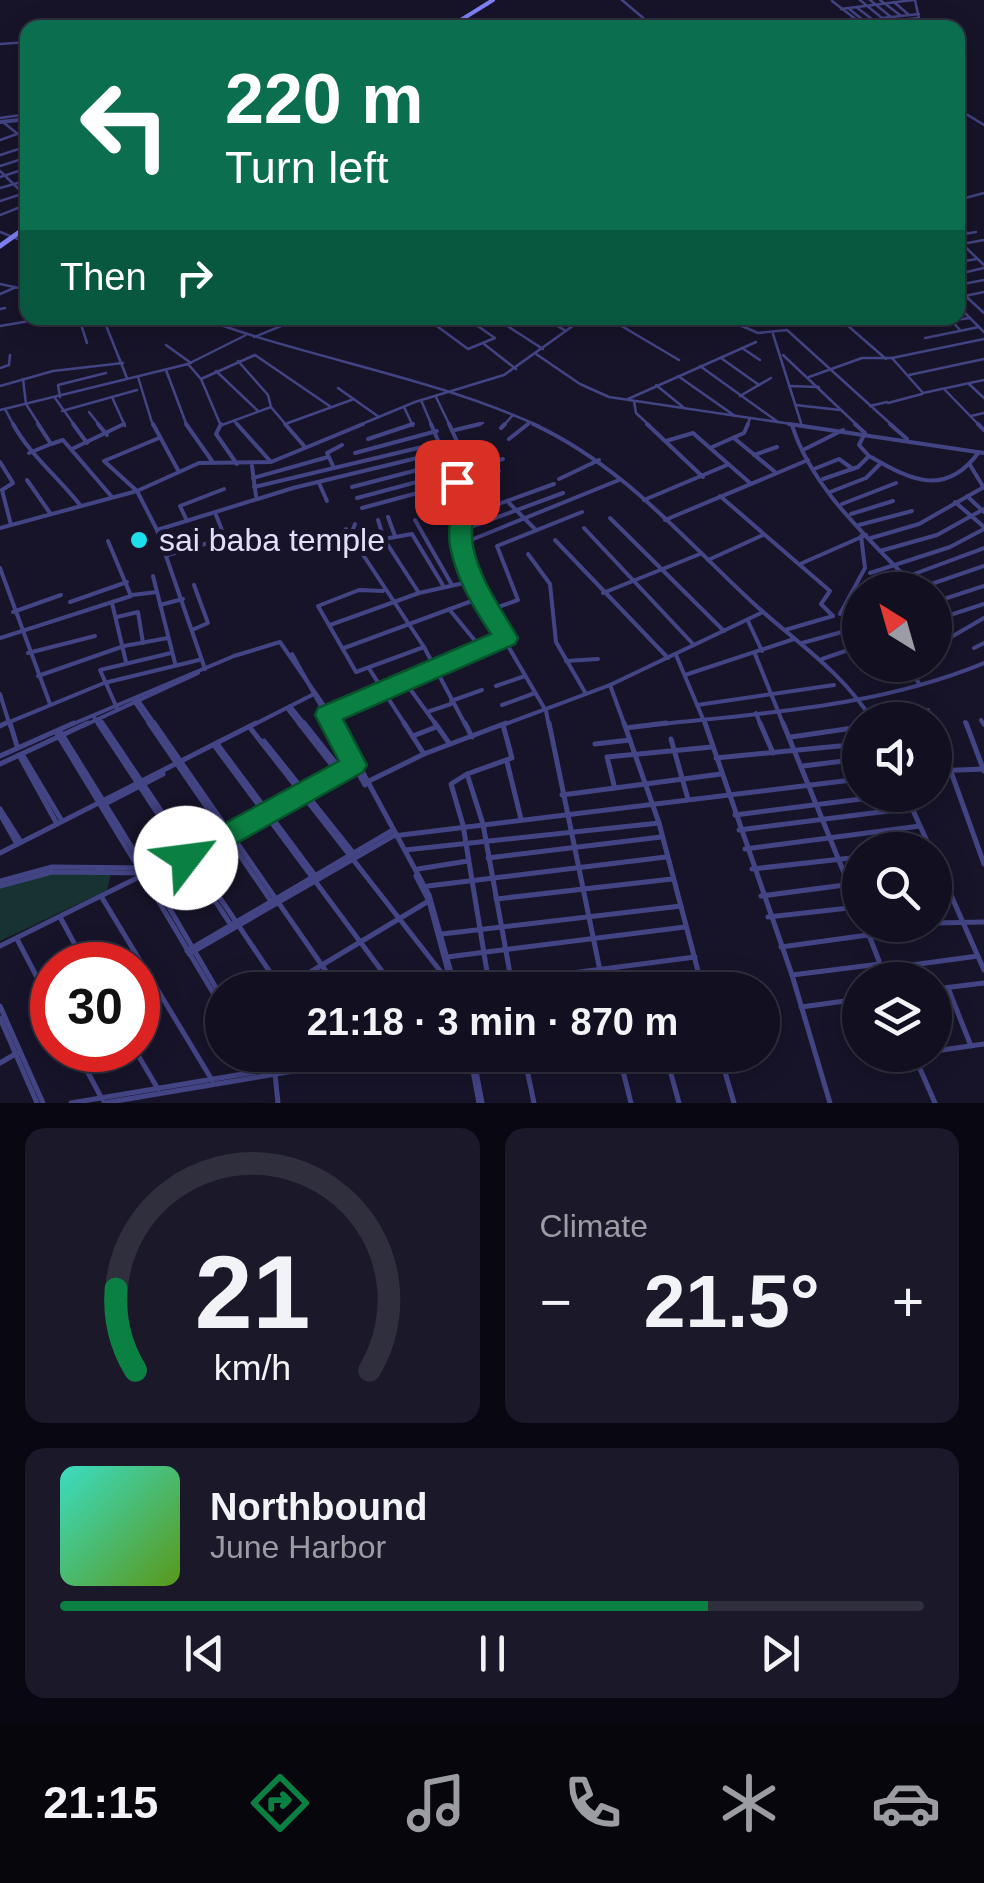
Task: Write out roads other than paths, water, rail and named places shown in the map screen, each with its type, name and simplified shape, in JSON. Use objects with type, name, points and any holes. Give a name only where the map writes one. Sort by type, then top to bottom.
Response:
[{"type":"main road","points":[[461,20],[494,0]]},
{"type":"main road","points":[[0,244],[20,230]]},
{"type":"street","points":[[622,0],[646,20]]},
{"type":"street","points":[[860,0],[887,18],[919,16]]},
{"type":"street","points":[[870,0],[887,18]]},
{"type":"street","points":[[901,0],[913,9]]},
{"type":"street","points":[[841,8],[914,0],[920,20]]},
{"type":"street","points":[[832,1],[854,20]]},
{"type":"street","points":[[892,1],[910,15]]},
{"type":"street","points":[[882,2],[900,16]]},
{"type":"street","points":[[856,7],[870,20]]},
{"type":"street","points":[[848,8],[863,20]]},
{"type":"street","points":[[865,14],[874,12]]},
{"type":"street","points":[[876,20],[919,16]]},
{"type":"street","points":[[1,121],[20,137]]},
{"type":"street","points":[[0,140],[20,133]]},
{"type":"street","points":[[1,172],[20,189]]},
{"type":"street","points":[[0,188],[20,182]]},
{"type":"street","points":[[0,232],[20,240]]},
{"type":"street","points":[[967,234],[976,232]]},
{"type":"street","points":[[965,241],[984,240]]},
{"type":"street","points":[[977,242],[984,248]]},
{"type":"street","points":[[965,248],[984,266],[965,272]]},
{"type":"street","points":[[965,261],[977,258]]},
{"type":"street","points":[[972,270],[982,280]]},
{"type":"street","points":[[0,284],[20,288]]},
{"type":"street","points":[[0,294],[16,287]]},
{"type":"street","points":[[966,296],[983,293]]},
{"type":"street","points":[[966,296],[983,312]]},
{"type":"street","points":[[965,312],[982,329]]},
{"type":"street","points":[[965,317],[983,312]]},
{"type":"street","points":[[81,325],[87,342]]},
{"type":"street","points":[[107,325],[127,379]]},
{"type":"street","points":[[222,325],[513,415],[599,460],[764,612],[822,659],[862,702]]},
{"type":"street","points":[[254,338],[285,325]]},
{"type":"street","points":[[435,325],[468,349],[494,338],[476,325]]},
{"type":"street","points":[[508,325],[542,349]]},
{"type":"street","points":[[556,325],[566,331]]},
{"type":"street","points":[[0,528],[136,490],[212,461],[252,466],[271,462],[404,406],[450,394],[516,369],[574,325]]},
{"type":"street","points":[[620,325],[679,360]]},
{"type":"street","points":[[738,325],[754,332],[787,330],[908,441]]},
{"type":"street","points":[[848,325],[908,375],[924,394]]},
{"type":"street","points":[[956,325],[962,331]]},
{"type":"street","points":[[925,338],[982,329]]},
{"type":"street","points":[[772,332],[784,354],[865,433]]},
{"type":"street","points":[[80,505],[44,460],[29,452],[2,410],[189,363],[246,335]]},
{"type":"street","points":[[808,377],[862,358],[889,359],[984,339]]},
{"type":"street","points":[[631,399],[756,342]]},
{"type":"street","points":[[484,344],[516,369]]},
{"type":"street","points":[[166,346],[189,363],[201,379],[222,425]]},
{"type":"street","points":[[742,348],[760,360]]},
{"type":"street","points":[[201,379],[251,354],[331,407]]},
{"type":"street","points":[[536,354],[584,387],[631,399],[982,453]]},
{"type":"street","points":[[784,354],[801,423]]},
{"type":"street","points":[[0,368],[9,365],[10,356]]},
{"type":"street","points":[[721,358],[759,385]]},
{"type":"street","points":[[908,375],[984,359]]},
{"type":"street","points":[[238,361],[306,447]]},
{"type":"street","points":[[0,386],[122,363]]},
{"type":"street","points":[[700,366],[779,423]]},
{"type":"street","points":[[166,370],[182,420],[212,461]]},
{"type":"street","points":[[216,372],[258,411]]},
{"type":"street","points":[[87,443],[62,410],[58,385],[106,373]]},
{"type":"street","points":[[678,376],[736,418]]},
{"type":"street","points":[[138,377],[159,438],[178,472]]},
{"type":"street","points":[[740,396],[770,378]]},
{"type":"street","points":[[22,379],[26,404],[51,444]]},
{"type":"street","points":[[870,406],[984,380]]},
{"type":"street","points":[[968,384],[984,398]]},
{"type":"street","points":[[656,385],[686,410]]},
{"type":"street","points":[[790,386],[819,387]]},
{"type":"street","points":[[338,388],[379,416]]},
{"type":"street","points":[[944,389],[984,430]]},
{"type":"street","points":[[62,410],[136,390]]},
{"type":"street","points":[[976,391],[984,390]]},
{"type":"street","points":[[72,449],[126,426],[112,397]]},
{"type":"street","points":[[436,398],[455,430],[469,468]]},
{"type":"street","points":[[286,424],[354,399]]},
{"type":"street","points":[[631,399],[636,413],[703,476]]},
{"type":"street","points":[[421,400],[438,431],[457,482],[465,516],[461,544],[480,598],[546,711],[601,972]]},
{"type":"street","points":[[795,405],[842,410]]},
{"type":"street","points":[[368,439],[414,426],[404,406]]},
{"type":"street","points":[[236,464],[216,434],[222,425],[271,407]]},
{"type":"street","points":[[89,412],[107,434]]},
{"type":"street","points":[[971,416],[984,413]]},
{"type":"street","points":[[501,428],[513,415]]},
{"type":"street","points":[[710,448],[747,430],[750,418]]},
{"type":"street","points":[[234,421],[271,462]]},
{"type":"street","points":[[510,438],[530,422]]},
{"type":"street","points":[[455,430],[484,423]]},
{"type":"street","points":[[792,426],[808,460],[830,492],[866,537],[902,572]]},
{"type":"street","points":[[803,450],[845,430]]},
{"type":"street","points":[[355,454],[438,431]]},
{"type":"street","points":[[666,442],[690,432],[750,483]]},
{"type":"street","points":[[865,433],[859,445],[870,456],[921,483],[945,479],[982,453]]},
{"type":"street","points":[[159,438],[104,461],[136,490],[157,530],[201,660],[207,667]]},
{"type":"street","points":[[734,438],[776,472]]},
{"type":"street","points":[[29,452],[63,440],[112,497]]},
{"type":"street","points":[[254,486],[441,443]]},
{"type":"street","points":[[334,468],[328,451],[342,445]]},
{"type":"street","points":[[754,455],[777,446]]},
{"type":"street","points":[[157,530],[257,498],[444,452]]},
{"type":"street","points":[[252,478],[328,456]]},
{"type":"street","points":[[821,480],[853,469],[870,456]]},
{"type":"street","points":[[357,498],[503,459]]},
{"type":"street","points":[[814,469],[838,459],[853,469]]},
{"type":"street","points":[[465,516],[509,502],[599,460]]},
{"type":"street","points":[[665,520],[808,460]]},
{"type":"street","points":[[352,488],[448,462]]},
{"type":"street","points":[[830,492],[866,478],[881,463]]},
{"type":"street","points":[[644,500],[728,465]]},
{"type":"street","points":[[800,564],[866,537],[919,524],[984,488],[970,465]]},
{"type":"street","points":[[1,466],[13,483],[2,490],[11,524]]},
{"type":"street","points":[[252,466],[257,498]]},
{"type":"street","points":[[362,508],[499,470]]},
{"type":"street","points":[[461,544],[621,479]]},
{"type":"street","points":[[27,480],[50,513]]},
{"type":"street","points":[[842,504],[896,482]]},
{"type":"street","points":[[318,483],[327,501]]},
{"type":"street","points":[[187,521],[180,506],[224,489]]},
{"type":"street","points":[[460,531],[563,493]]},
{"type":"street","points":[[720,496],[831,592],[821,604],[836,615]]},
{"type":"street","points":[[880,552],[938,534],[983,510],[966,496]]},
{"type":"street","points":[[851,514],[892,500]]},
{"type":"street","points":[[509,502],[536,530]]},
{"type":"street","points":[[873,572],[950,547],[984,528],[955,502]]},
{"type":"street","points":[[860,525],[912,511]]},
{"type":"street","points":[[487,611],[518,600],[497,546],[582,512]]},
{"type":"street","points":[[168,555],[225,538],[215,514]]},
{"type":"street","points":[[388,517],[394,536]]},
{"type":"street","points":[[610,518],[724,632]]},
{"type":"street","points":[[378,520],[384,539],[419,593]]},
{"type":"street","points":[[415,520],[452,586]]},
{"type":"street","points":[[350,537],[356,524]]},
{"type":"street","points":[[584,528],[695,646]]},
{"type":"street","points":[[346,529],[424,646],[472,736]]},
{"type":"street","points":[[384,539],[412,534],[444,587]]},
{"type":"street","points":[[708,560],[764,534]]},
{"type":"street","points":[[836,615],[865,568],[866,537]]},
{"type":"street","points":[[555,540],[668,658]]},
{"type":"street","points":[[108,541],[132,595]]},
{"type":"street","points":[[917,572],[984,548]]},
{"type":"street","points":[[528,554],[550,584],[556,642],[586,694]]},
{"type":"street","points":[[603,593],[701,554]]},
{"type":"street","points":[[952,577],[984,566]]},
{"type":"street","points":[[0,568],[20,632],[50,705]]},
{"type":"street","points":[[153,576],[176,666]]},
{"type":"street","points":[[330,625],[419,593],[474,581]]},
{"type":"street","points":[[70,602],[127,582]]},
{"type":"street","points":[[192,630],[208,624],[194,585]]},
{"type":"street","points":[[952,596],[984,586]]},
{"type":"street","points":[[386,591],[359,590],[319,604],[357,673],[424,646]]},
{"type":"street","points":[[0,638],[132,595],[156,592]]},
{"type":"street","points":[[13,612],[61,595]]},
{"type":"street","points":[[344,648],[480,598]]},
{"type":"street","points":[[160,605],[183,599]]},
{"type":"street","points":[[112,603],[126,662]]},
{"type":"street","points":[[952,614],[984,604]]},
{"type":"street","points":[[450,609],[481,648]]},
{"type":"street","points":[[117,618],[138,612],[143,643]]},
{"type":"street","points":[[366,783],[424,754],[610,685],[764,612]]},
{"type":"street","points":[[785,630],[842,613]]},
{"type":"street","points":[[952,637],[984,618]]},
{"type":"street","points":[[748,621],[771,695],[842,866]]},
{"type":"street","points":[[802,644],[842,632]]},
{"type":"street","points":[[28,653],[95,636]]},
{"type":"street","points":[[38,676],[124,646],[168,638]]},
{"type":"street","points":[[329,714],[506,638]]},
{"type":"street","points":[[685,674],[796,639]]},
{"type":"street","points":[[0,760],[97,720],[207,667],[274,642],[291,649],[424,886],[450,972]]},
{"type":"street","points":[[974,648],[984,643]]},
{"type":"street","points":[[822,659],[842,652]]},
{"type":"street","points":[[116,708],[100,670],[170,653]]},
{"type":"street","points":[[676,655],[702,718],[768,917],[792,976],[830,1103]]},
{"type":"street","points":[[566,661],[598,658]]},
{"type":"street","points":[[0,726],[104,683],[201,660]]},
{"type":"street","points":[[626,728],[860,698],[982,666]]},
{"type":"street","points":[[370,670],[424,754]]},
{"type":"street","points":[[496,686],[526,676]]},
{"type":"street","points":[[405,682],[450,744]]},
{"type":"street","points":[[610,685],[659,824],[699,972]]},
{"type":"street","points":[[697,705],[834,685]]},
{"type":"street","points":[[427,712],[482,690]]},
{"type":"street","points":[[502,706],[536,693]]},
{"type":"street","points":[[0,694],[20,753],[60,822]]},
{"type":"street","points":[[0,853],[317,694]]},
{"type":"street","points":[[97,720],[136,702]]},
{"type":"street","points":[[136,702],[327,972]]},
{"type":"street","points":[[289,708],[340,772]]},
{"type":"street","points":[[756,713],[773,753]]},
{"type":"street","points":[[97,720],[269,972]]},
{"type":"street","points":[[952,770],[984,770],[964,722]]},
{"type":"street","points":[[487,972],[464,825],[451,784],[466,774],[514,756],[504,725]]},
{"type":"street","points":[[413,736],[436,727]]},
{"type":"street","points":[[251,728],[441,972]]},
{"type":"street","points":[[791,736],[842,729]]},
{"type":"street","points":[[59,734],[205,972]]},
{"type":"street","points":[[670,739],[688,799]]},
{"type":"street","points":[[595,744],[630,740]]},
{"type":"street","points":[[216,746],[382,972]]},
{"type":"street","points":[[716,758],[842,746]]},
{"type":"street","points":[[614,787],[606,758],[712,747]]},
{"type":"street","points":[[803,766],[842,761]]},
{"type":"street","points":[[506,762],[521,820]]},
{"type":"street","points":[[305,794],[357,766]]},
{"type":"street","points":[[0,883],[52,872],[143,871],[190,859],[357,766]]},
{"type":"street","points":[[952,773],[984,864]]},
{"type":"street","points":[[466,774],[484,824],[510,972]]},
{"type":"street","points":[[562,796],[720,774]]},
{"type":"street","points":[[191,950],[394,833],[842,781]]},
{"type":"street","points":[[735,815],[842,802]]},
{"type":"street","points":[[0,812],[19,843]]},
{"type":"street","points":[[739,830],[879,812]]},
{"type":"street","points":[[914,812],[923,832]]},
{"type":"street","points":[[403,850],[659,824]]},
{"type":"street","points":[[745,848],[920,826]]},
{"type":"street","points":[[488,858],[661,838]]},
{"type":"street","points":[[424,886],[666,857]]},
{"type":"street","points":[[415,870],[470,860]]},
{"type":"street","points":[[752,869],[840,860]]},
{"type":"street","points":[[0,946],[143,871]]},
{"type":"street","points":[[496,898],[672,878]]},
{"type":"street","points":[[761,896],[842,886]]},
{"type":"street","points":[[101,896],[212,1080]]},
{"type":"street","points":[[952,900],[984,970]]},
{"type":"street","points":[[309,972],[430,901]]},
{"type":"street","points":[[440,934],[680,906]]},
{"type":"street","points":[[768,917],[842,910]]},
{"type":"street","points":[[60,917],[74,942]]},
{"type":"street","points":[[952,921],[982,924]]},
{"type":"street","points":[[446,957],[685,927]]},
{"type":"street","points":[[780,948],[842,935]]},
{"type":"street","points":[[17,938],[30,963]]},
{"type":"street","points":[[191,950],[205,976]]},
{"type":"street","points":[[920,962],[978,956]]},
{"type":"street","points":[[578,972],[695,957]]},
{"type":"street","points":[[792,976],[842,970]]},
{"type":"street","points":[[952,987],[984,983]]},
{"type":"street","points":[[952,998],[971,1046]]},
{"type":"street","points":[[800,1007],[842,1001]]},
{"type":"street","points":[[0,1006],[40,1103]]},
{"type":"street","points":[[0,1018],[40,1103]]},
{"type":"street","points":[[952,1049],[984,1044]]},
{"type":"street","points":[[0,1062],[17,1052]]},
{"type":"street","points":[[88,1072],[103,1101]]},
{"type":"street","points":[[148,1072],[158,1089]]},
{"type":"street","points":[[71,1103],[274,1072]]},
{"type":"street","points":[[475,1072],[481,1103]]},
{"type":"street","points":[[528,1072],[534,1103]]},
{"type":"street","points":[[624,1072],[631,1103]]},
{"type":"street","points":[[670,1072],[679,1103]]},
{"type":"street","points":[[725,1072],[734,1103]]},
{"type":"street","points":[[921,1072],[934,1103]]},
{"type":"street","points":[[103,1101],[269,1073]]},
{"type":"street","points":[[269,1073],[278,1103]]},
{"type":"place","name":"sai baba temple","points":[[139,540]]}]
